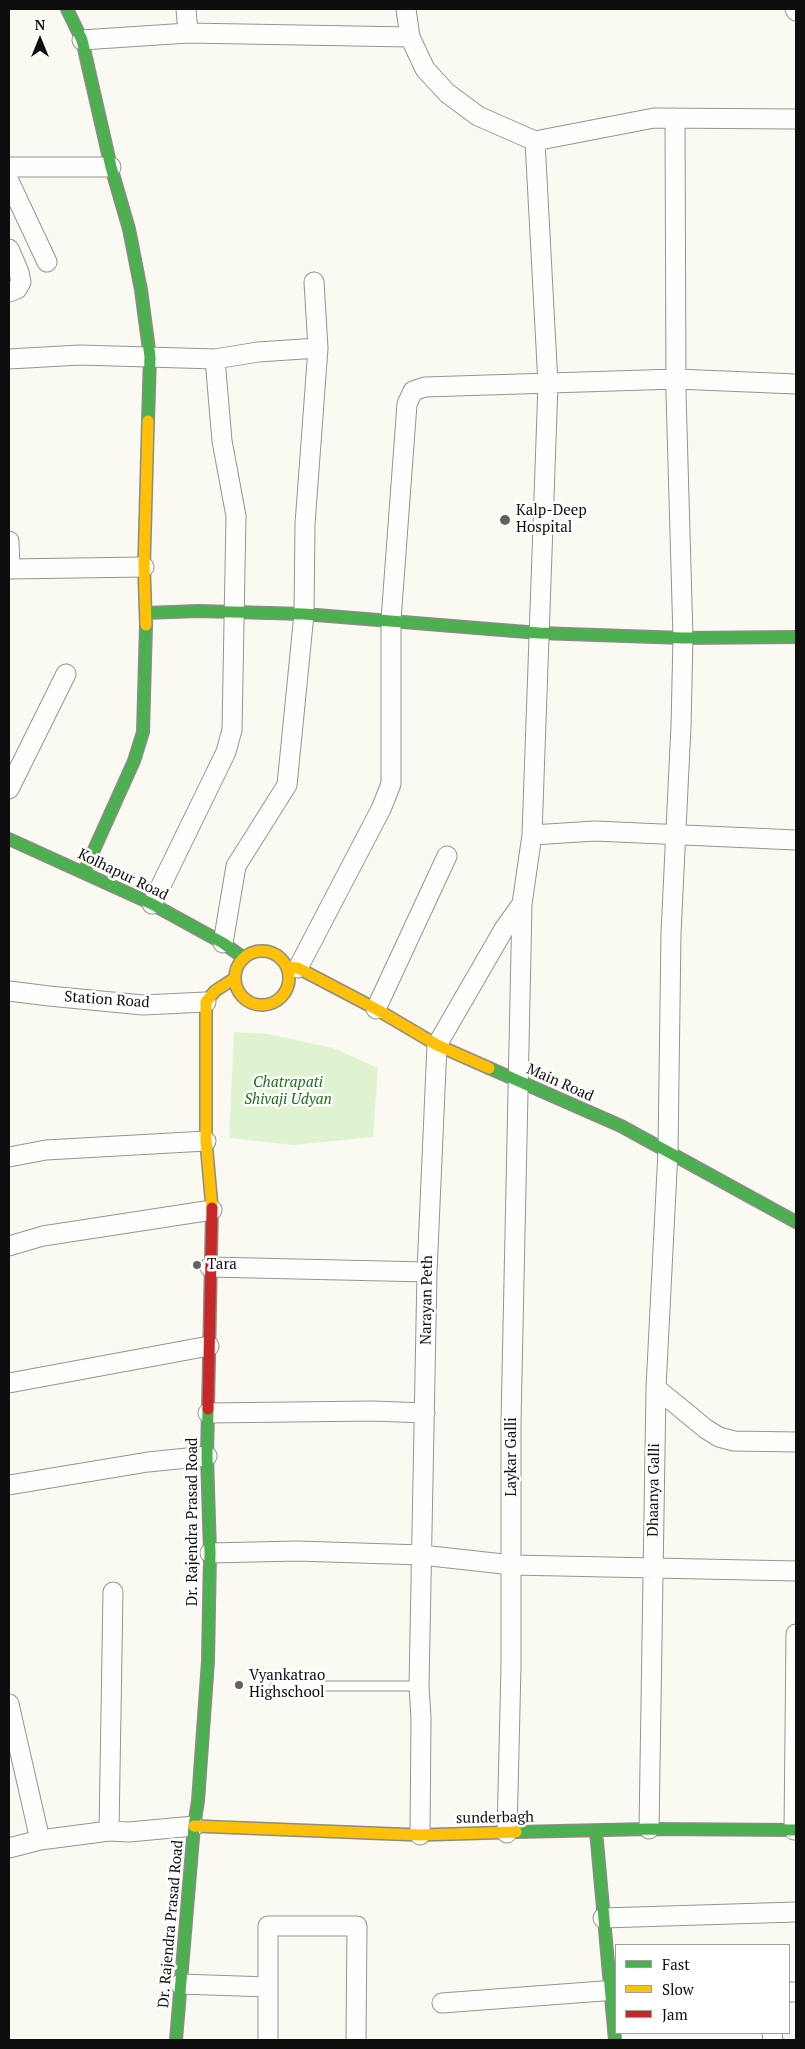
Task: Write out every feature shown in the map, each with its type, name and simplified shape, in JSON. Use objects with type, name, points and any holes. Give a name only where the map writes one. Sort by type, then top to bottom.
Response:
[{"type":"main road","points":[[67,9],[82,40],[111,167],[129,228],[142,290],[150,357],[144,567],[146,613],[143,732],[134,762],[84,872]]},
{"type":"main road","points":[[146,613],[234,612],[304,614],[539,633],[683,638],[796,638]]},
{"type":"main road","name":"Kolhapur Road","points":[[9,839],[152,904],[223,943],[244,958]]},
{"type":"main road","points":[[258,951],[265,951],[278,956],[299,970],[286,990],[275,1001],[268,1004],[252,1003],[245,999],[236,986],[236,971],[244,958],[258,951]]},
{"type":"main road","name":"Main Road","points":[[299,970],[376,1009],[437,1044],[621,1126],[796,1222]]},
{"type":"main road","points":[[206,1002],[215,991],[235,978]]},
{"type":"main road","name":"Dr. Rajendra Prasad Road","points":[[176,2040],[194,1826],[198,1801],[208,1661],[210,1553],[207,1456],[212,1210],[206,1141],[206,1002]]},
{"type":"main road","name":"sunderbagh","points":[[194,1826],[420,1835],[649,1829],[795,1830]]},
{"type":"main road","points":[[596,1831],[603,1918],[613,1990],[615,2023]]},
{"type":"street","points":[[186,9],[188,33]]},
{"type":"street","points":[[406,9],[410,37],[425,68],[446,93],[478,116],[535,141],[654,118],[796,119]]},
{"type":"street","points":[[82,40],[188,33],[410,37]]},
{"type":"street","name":"Dhaanya Galli","points":[[649,1829],[656,1388],[668,1152],[675,835],[681,726],[683,638],[676,379],[675,118]]},
{"type":"street","name":"Laykar Galli","points":[[507,1833],[512,1566],[511,1422],[520,1081],[522,904],[532,835],[548,384],[535,141]]},
{"type":"street","points":[[9,166],[111,167]]},
{"type":"street","points":[[9,181],[47,262]]},
{"type":"street","points":[[9,249],[20,272],[20,282],[17,289],[9,292]]},
{"type":"street","points":[[223,943],[236,866],[287,785],[304,614],[305,524],[318,348],[314,282]]},
{"type":"street","points":[[9,359],[80,354],[215,359],[258,352],[318,348]]},
{"type":"street","points":[[152,904],[226,752],[232,730],[236,516],[222,441],[215,359]]},
{"type":"street","points":[[299,970],[381,809],[391,784],[391,620],[407,404],[413,391],[425,387],[676,379],[796,384]]},
{"type":"street","points":[[9,541],[9,569],[144,567]]},
{"type":"street","points":[[9,788],[66,674]]},
{"type":"street","points":[[532,835],[595,831],[796,840]]},
{"type":"street","points":[[376,1009],[447,856]]},
{"type":"street","points":[[437,1044],[504,929],[522,904]]},
{"type":"street","name":"Station Road","points":[[9,991],[143,1004],[206,1002]]},
{"type":"street","name":"Narayan Peth","points":[[420,1835],[421,1718],[419,1686],[427,1272],[437,1044]]},
{"type":"street","points":[[9,1157],[46,1150],[206,1141]]},
{"type":"street","points":[[9,1246],[43,1236],[212,1210]]},
{"type":"street","points":[[210,1267],[427,1272]]},
{"type":"street","points":[[9,1383],[209,1346]]},
{"type":"street","points":[[656,1388],[706,1429],[719,1437],[734,1440],[796,1442]]},
{"type":"street","points":[[208,1413],[373,1411],[425,1413]]},
{"type":"street","points":[[9,1485],[148,1462],[207,1456]]},
{"type":"street","points":[[210,1553],[297,1551],[422,1555],[512,1566],[796,1571]]},
{"type":"street","points":[[110,1831],[113,1592]]},
{"type":"street","points":[[795,1830],[796,1634]]},
{"type":"street","points":[[9,1704],[40,1840]]},
{"type":"street","points":[[9,1848],[40,1840],[110,1831],[129,1832],[194,1826]]},
{"type":"street","points":[[603,1918],[796,1912]]},
{"type":"street","points":[[268,2040],[268,1926],[357,1926],[356,2040]]},
{"type":"street","points":[[180,1984],[268,1987]]},
{"type":"street","points":[[442,2003],[613,1990]]},
{"type":"lane","points":[[275,1686],[419,1686]]},
{"type":"green space","name":"Chatrapati Shivaji Udyan","points":[[234,1032],[268,1034],[333,1048],[378,1068],[373,1137],[294,1145],[229,1138]]},
{"type":"traffic: fast","points":[[67,9],[82,40],[111,167],[129,229],[141,290],[150,357],[148,421]]},
{"type":"traffic: fast","points":[[146,613],[198,611],[304,614],[539,633],[683,638],[796,637]]},
{"type":"traffic: fast","points":[[84,872],[134,761],[143,732],[146,625]]},
{"type":"traffic: fast","points":[[9,839],[152,904],[223,943],[244,958]]},
{"type":"traffic: fast","points":[[489,1068],[621,1126],[796,1222]]},
{"type":"traffic: fast","points":[[176,2040],[194,1826],[198,1801],[208,1661],[210,1553],[207,1456],[208,1409]]},
{"type":"traffic: fast","points":[[516,1832],[649,1829],[796,1830]]},
{"type":"traffic: fast","points":[[596,1831],[615,2040]]},
{"type":"traffic: slow","points":[[146,625],[144,567],[148,421]]},
{"type":"traffic: slow","points":[[262,951],[272,953],[281,959],[287,968],[289,978],[287,988],[281,997],[272,1003],[262,1005],[252,1003],[243,997],[237,988],[235,978],[237,968],[243,959],[252,953],[262,951]]},
{"type":"traffic: slow","points":[[287,967],[298,968],[376,1009],[437,1045],[489,1068]]},
{"type":"traffic: slow","points":[[212,1208],[206,1141],[206,1002],[215,991],[235,978]]},
{"type":"traffic: slow","points":[[194,1826],[420,1835],[516,1832]]},
{"type":"traffic: jam","points":[[208,1409],[212,1208]]},
{"type":"place","name":"Kalp-Deep Hospital","points":[[505,520]]},
{"type":"place","name":"Tara","points":[[197,1265]]},
{"type":"place","name":"Vyankatrao Highschool","points":[[239,1685]]}]
